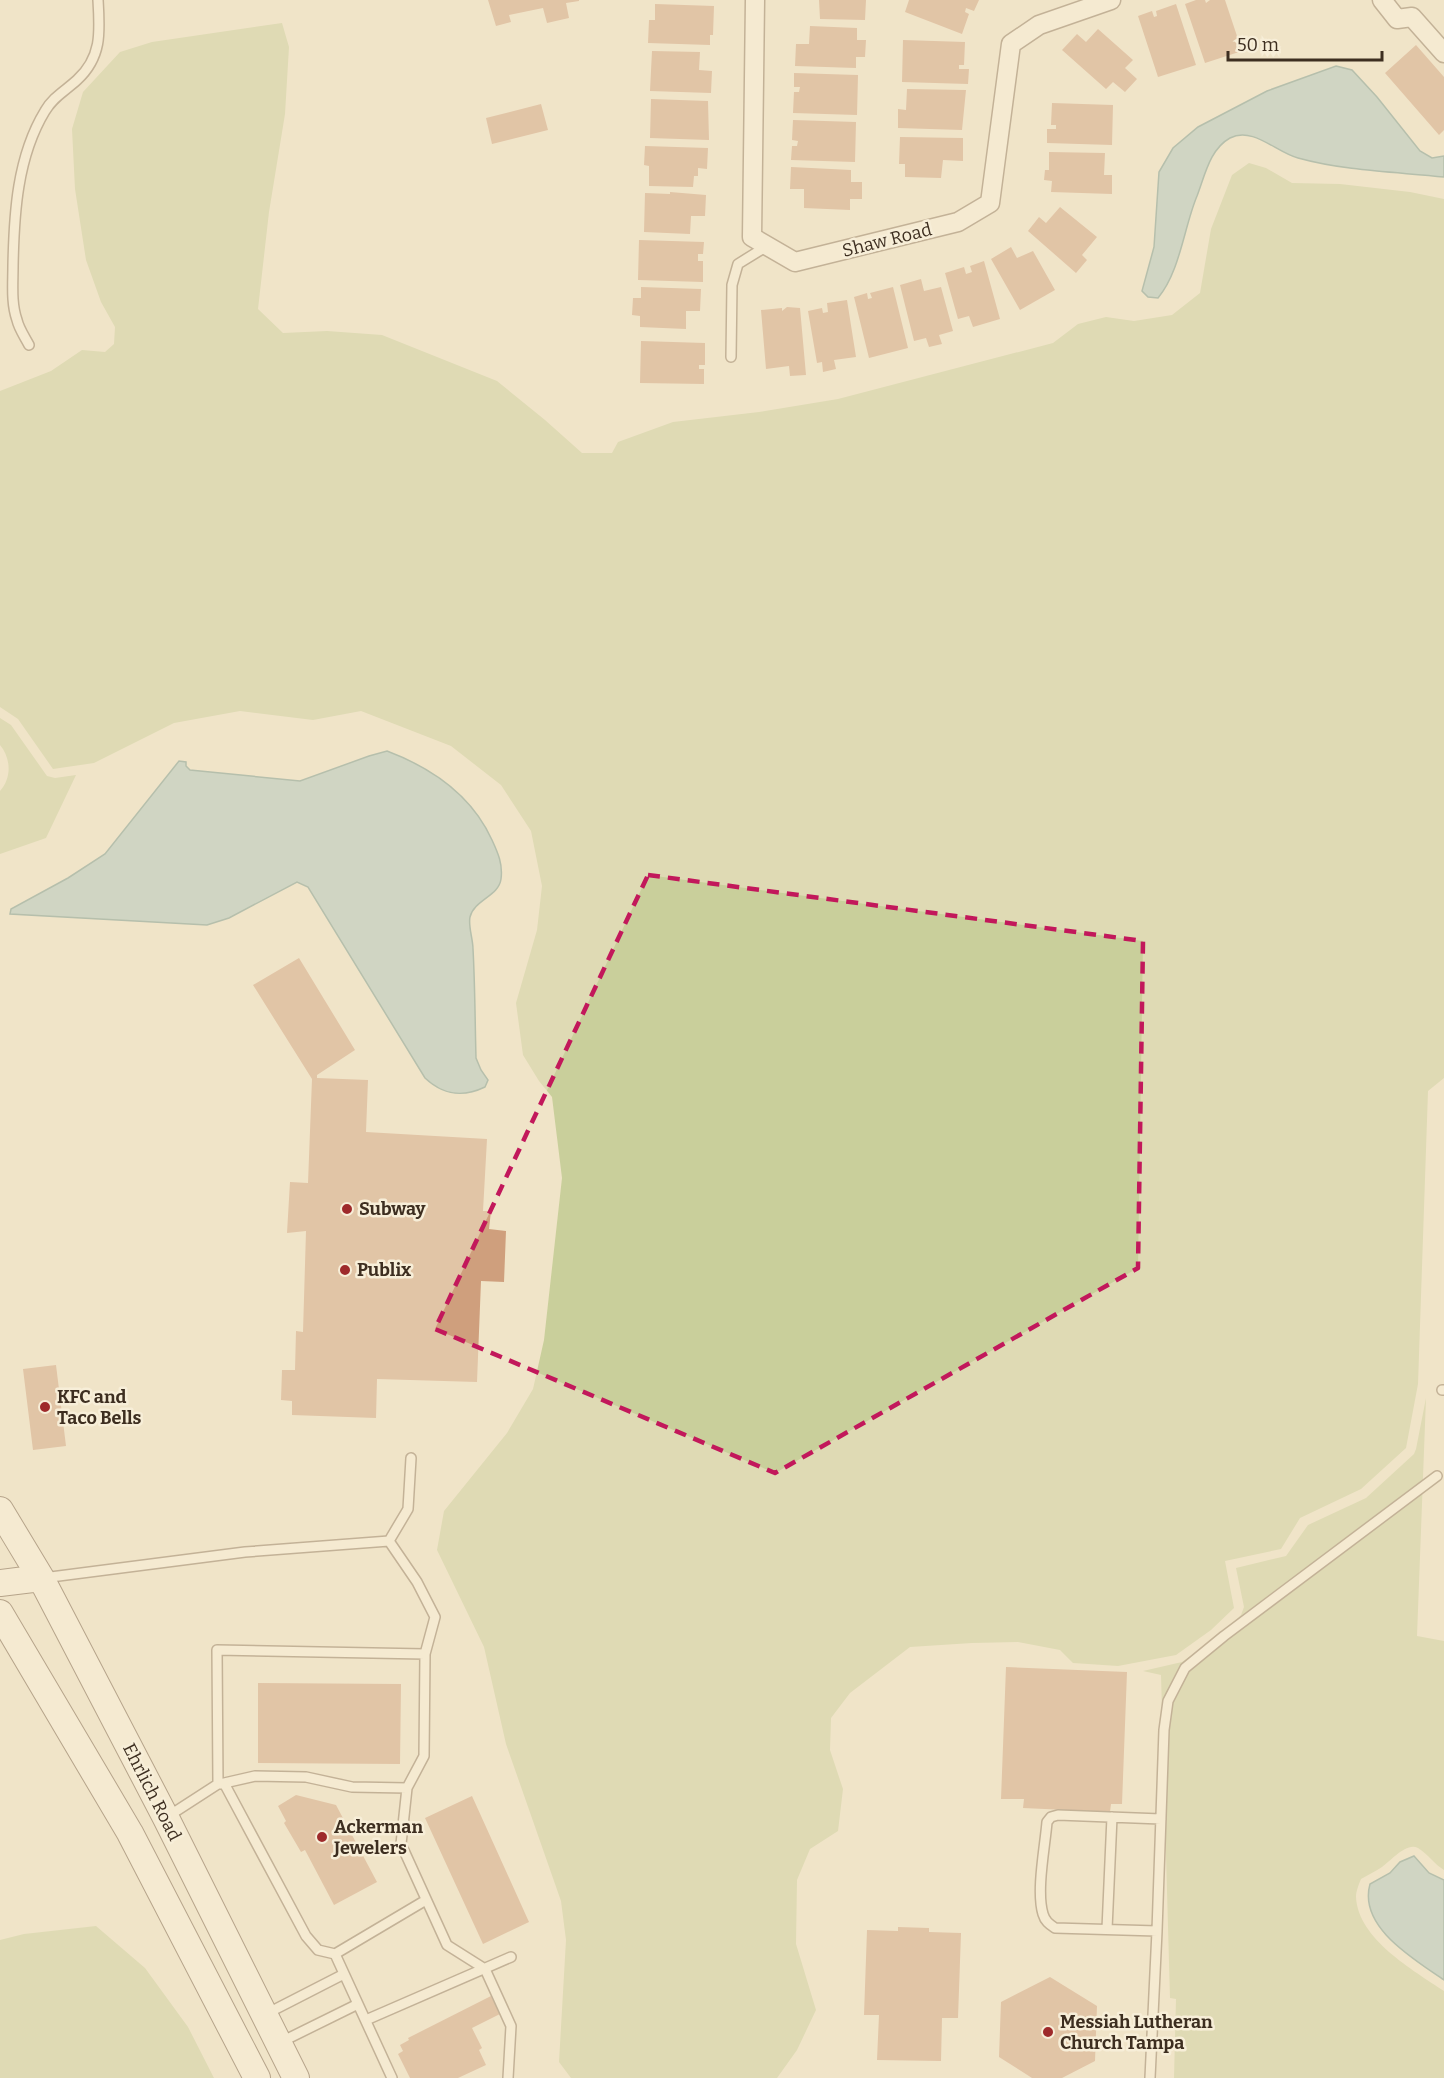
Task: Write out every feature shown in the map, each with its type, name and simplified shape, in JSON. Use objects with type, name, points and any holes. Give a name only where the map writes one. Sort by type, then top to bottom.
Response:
[{"type":"main road","name":"Ehrlich Road","points":[[0,1510],[41,1578],[166,1818],[296,2078]]},
{"type":"main road","points":[[0,1583],[41,1578]]},
{"type":"main road","points":[[0,1613],[130,1833],[257,2078]]},
{"type":"street","name":"Shaw Road","points":[[755,0],[752,237],[795,262],[958,222],[990,203],[1011,44],[1039,25],[1111,0]]},
{"type":"street","points":[[1382,0],[1397,19],[1412,17],[1444,53]]},
{"type":"lane","points":[[29,345],[16,320],[13,297],[15,220],[20,178],[31,139],[45,111],[56,96],[76,81],[89,67],[96,54],[99,27],[98,0]]},
{"type":"lane","points":[[731,357],[732,285],[738,264],[767,246]]},
{"type":"lane","points":[[389,1541],[408,1509],[411,1458]]},
{"type":"lane","points":[[1150,2078],[1164,1730],[1168,1701],[1185,1668],[1233,1629],[1437,1476]]},
{"type":"lane","points":[[41,1578],[245,1552],[389,1541]]},
{"type":"lane","points":[[389,1541],[417,1582],[435,1617],[425,1654],[424,1756],[407,1788],[400,1844],[447,1945],[485,1969],[511,2026],[508,2078]]},
{"type":"lane","points":[[425,1654],[217,1650],[221,1784],[306,1936],[318,1950],[335,1954],[426,1900]]},
{"type":"lane","points":[[166,1818],[221,1784],[255,1776],[306,1777],[352,1787],[407,1788]]},
{"type":"lane","points":[[1157,1931],[1055,1928],[1048,1924],[1043,1916],[1040,1900],[1047,1822],[1051,1817],[1058,1815],[1161,1819]]},
{"type":"lane","points":[[1107,1929],[1112,1817]]},
{"type":"lane","points":[[335,1954],[392,2078]]},
{"type":"lane","points":[[366,2020],[511,1957]]},
{"type":"lane","points":[[265,2015],[344,1974]]},
{"type":"lane","points":[[279,2043],[358,2004]]},
{"type":"highlighted area","points":[[648,875],[1143,941],[1138,1268],[775,1473],[435,1329]]},
{"type":"green space","points":[[282,23],[289,47],[285,114],[269,212],[258,309],[283,333],[327,331],[382,335],[497,381],[582,453],[612,453],[618,442],[673,422],[759,412],[838,399],[1053,343],[1078,324],[1106,317],[1134,321],[1172,315],[1200,293],[1211,229],[1232,175],[1249,163],[1266,168],[1292,183],[1340,184],[1410,192],[1444,199],[1444,1078],[1428,1091],[1418,1384],[1406,1448],[1361,1489],[1300,1518],[1281,1549],[1225,1561],[1234,1608],[1211,1630],[1176,1655],[1118,1666],[1073,1663],[1060,1650],[1018,1642],[910,1647],[850,1693],[831,1718],[830,1750],[843,1789],[838,1831],[810,1849],[797,1880],[796,1944],[816,2010],[797,2050],[777,2078],[571,2078],[559,2062],[566,1940],[561,1901],[506,1744],[484,1647],[437,1550],[444,1511],[507,1433],[533,1389],[544,1340],[562,1178],[552,1097],[523,1055],[516,1003],[537,930],[542,886],[531,831],[501,785],[451,746],[361,711],[313,720],[240,711],[174,723],[94,763],[53,769],[18,719],[0,707],[0,391],[51,371],[82,350],[105,352],[114,344],[115,327],[101,302],[86,260],[75,189],[72,129],[83,92],[120,52],[152,42]]},
{"type":"green space","points":[[0,718],[11,725],[47,776],[55,778],[76,775],[46,838],[0,854],[0,791],[7,780],[9,768],[4,750],[0,745]]},
{"type":"green space","points":[[1426,1398],[1417,1636],[1444,1641],[1444,1870],[1418,1848],[1409,1848],[1361,1879],[1356,1897],[1359,1912],[1377,1940],[1403,1963],[1444,1991],[1444,2078],[1174,2078],[1176,1999],[1170,1998],[1161,1675],[1143,1671],[1182,1662],[1217,1637],[1241,1615],[1244,1607],[1236,1568],[1286,1556],[1308,1525],[1366,1498],[1414,1454]]},
{"type":"green space","points":[[96,1926],[145,1968],[188,2027],[214,2078],[0,2078],[0,1940],[24,1934]]},
{"type":"water","points":[[1336,66],[1352,70],[1420,151],[1432,158],[1444,156],[1444,177],[1334,166],[1298,158],[1247,135],[1230,138],[1223,143],[1209,163],[1192,208],[1172,275],[1158,298],[1148,297],[1142,291],[1154,247],[1159,172],[1173,148],[1198,127],[1267,91]]},
{"type":"water","points":[[387,751],[435,775],[462,797],[484,824],[500,859],[499,885],[476,906],[470,917],[474,963],[476,1058],[488,1080],[485,1087],[468,1093],[453,1093],[439,1088],[425,1078],[308,887],[297,882],[229,918],[207,925],[10,914],[11,909],[68,878],[105,854],[179,761],[186,762],[190,770],[300,781]]},
{"type":"water","points":[[1414,1856],[1429,1873],[1444,1880],[1444,1980],[1404,1952],[1380,1928],[1372,1914],[1369,1900],[1370,1884],[1390,1873],[1400,1862]]},
{"type":"building","points":[[488,0],[579,1],[566,3],[569,18],[547,23],[543,8],[509,15],[511,22],[496,26]]},
{"type":"building","points":[[819,0],[866,0],[865,20],[820,19]]},
{"type":"building","points":[[909,0],[979,0],[974,11],[966,8],[965,12],[969,14],[962,34],[905,12]]},
{"type":"building","points":[[1205,0],[1206,3],[1210,0],[1225,0],[1242,51],[1205,63],[1185,4]]},
{"type":"building","points":[[655,4],[714,6],[713,35],[710,35],[710,45],[648,43],[649,20],[655,20]]},
{"type":"building","points":[[1176,4],[1196,65],[1158,77],[1138,16],[1152,11],[1154,17],[1157,16],[1156,11]]},
{"type":"building","points":[[810,26],[857,28],[857,40],[866,40],[865,57],[856,57],[856,68],[795,66],[796,44],[809,44]]},
{"type":"building","points":[[1098,29],[1133,60],[1125,68],[1137,79],[1125,92],[1113,82],[1106,89],[1062,50],[1077,34],[1086,42]]},
{"type":"building","points":[[903,40],[965,42],[964,65],[959,65],[959,69],[969,69],[968,84],[902,82]]},
{"type":"building","points":[[1416,45],[1444,77],[1444,130],[1439,135],[1385,73]]},
{"type":"building","points":[[652,51],[700,52],[699,70],[712,71],[711,93],[650,91]]},
{"type":"building","points":[[794,73],[858,75],[857,115],[793,113],[794,92],[799,92],[800,87],[794,87]]},
{"type":"building","points":[[907,89],[966,90],[962,130],[898,128],[898,109],[906,110]]},
{"type":"building","points":[[651,99],[708,101],[709,140],[650,138]]},
{"type":"building","points":[[1052,103],[1113,105],[1112,145],[1047,143],[1047,129],[1056,129],[1056,125],[1051,125]]},
{"type":"building","points":[[541,104],[548,130],[492,144],[486,118]]},
{"type":"building","points":[[793,120],[856,122],[855,162],[791,160],[792,146],[797,146],[798,141],[792,140]]},
{"type":"building","points":[[900,137],[963,138],[963,161],[943,160],[941,178],[905,177],[905,164],[899,164]]},
{"type":"building","points":[[645,146],[708,148],[707,169],[698,168],[698,176],[694,176],[693,187],[649,186],[649,166],[644,165]]},
{"type":"building","points":[[1049,152],[1105,153],[1104,175],[1112,175],[1112,194],[1051,192],[1052,181],[1044,180],[1045,170],[1049,170]]},
{"type":"building","points":[[791,167],[851,170],[851,182],[862,182],[862,199],[850,199],[850,210],[804,208],[804,189],[790,189]]},
{"type":"building","points":[[670,192],[706,195],[705,216],[691,216],[690,234],[644,232],[645,193],[670,194]]},
{"type":"building","points":[[1060,207],[1097,237],[1082,255],[1087,260],[1076,273],[1028,231],[1039,217],[1046,223]]},
{"type":"building","points":[[639,240],[704,242],[703,254],[698,254],[698,261],[703,261],[703,282],[638,280]]},
{"type":"building","points":[[1011,247],[1017,258],[1033,251],[1055,290],[1020,310],[991,259]]},
{"type":"building","points":[[984,261],[1000,319],[973,327],[969,316],[958,319],[945,273],[964,267],[966,274],[972,272],[970,266]]},
{"type":"building","points":[[921,279],[924,291],[941,287],[953,331],[939,335],[942,344],[929,347],[926,338],[914,341],[900,285]]},
{"type":"building","points":[[641,287],[701,289],[700,311],[686,311],[686,329],[640,327],[640,316],[632,315],[633,298],[641,298]]},
{"type":"building","points":[[893,287],[908,348],[869,358],[854,297],[867,293],[868,299],[872,298],[870,293]]},
{"type":"building","points":[[847,300],[856,357],[834,360],[836,369],[823,372],[822,362],[817,363],[808,311],[822,308],[823,313],[828,312],[827,303]]},
{"type":"building","points":[[787,307],[800,308],[806,375],[790,376],[789,366],[766,369],[761,310],[782,308],[782,311]]},
{"type":"building","points":[[641,341],[705,343],[705,365],[699,365],[699,369],[704,369],[704,384],[640,383]]},
{"type":"building","points":[[299,958],[355,1050],[317,1075],[317,1078],[368,1080],[366,1132],[487,1139],[483,1211],[491,1211],[489,1229],[506,1231],[504,1282],[481,1281],[477,1382],[377,1379],[376,1418],[292,1415],[292,1401],[281,1400],[282,1370],[295,1370],[296,1331],[303,1332],[306,1231],[287,1233],[290,1182],[308,1183],[312,1079],[253,985]]},
{"type":"building","name":"KFC and Taco Bells","points":[[56,1365],[66,1446],[33,1450],[23,1369]]},
{"type":"building","points":[[1006,1667],[1127,1672],[1122,1804],[1111,1804],[1110,1812],[1023,1808],[1024,1799],[1001,1799]]},
{"type":"building","points":[[258,1683],[401,1684],[400,1764],[258,1763]]},
{"type":"building","name":"Ackerman Jewelers","points":[[296,1795],[336,1805],[377,1882],[334,1905],[305,1850],[301,1852],[284,1823],[286,1821],[278,1806]]},
{"type":"building","points":[[472,1796],[529,1922],[483,1944],[425,1818]]},
{"type":"building","points":[[898,1927],[929,1928],[929,1932],[961,1933],[958,2018],[942,2018],[941,2061],[877,2060],[879,2015],[864,2015],[867,1930],[898,1931]]},
{"type":"building","name":"Messiah Lutheran Church Tampa","points":[[1050,1977],[1097,2006],[1095,2061],[1062,2078],[1032,2078],[999,2057],[1001,2002]]},
{"type":"building","points":[[491,1996],[500,2014],[472,2028],[482,2048],[479,2050],[486,2065],[458,2078],[410,2078],[398,2054],[403,2051],[400,2045],[409,2040],[408,2038]]},
{"type":"place","name":"Subway","points":[[347,1209]]},
{"type":"place","name":"Publix","points":[[345,1270]]},
{"type":"place","name":"KFC and Taco Bells","points":[[45,1407]]},
{"type":"place","name":"Ackerman Jewelers","points":[[322,1837]]},
{"type":"place","name":"Messiah Lutheran Church Tampa","points":[[1048,2032]]}]
